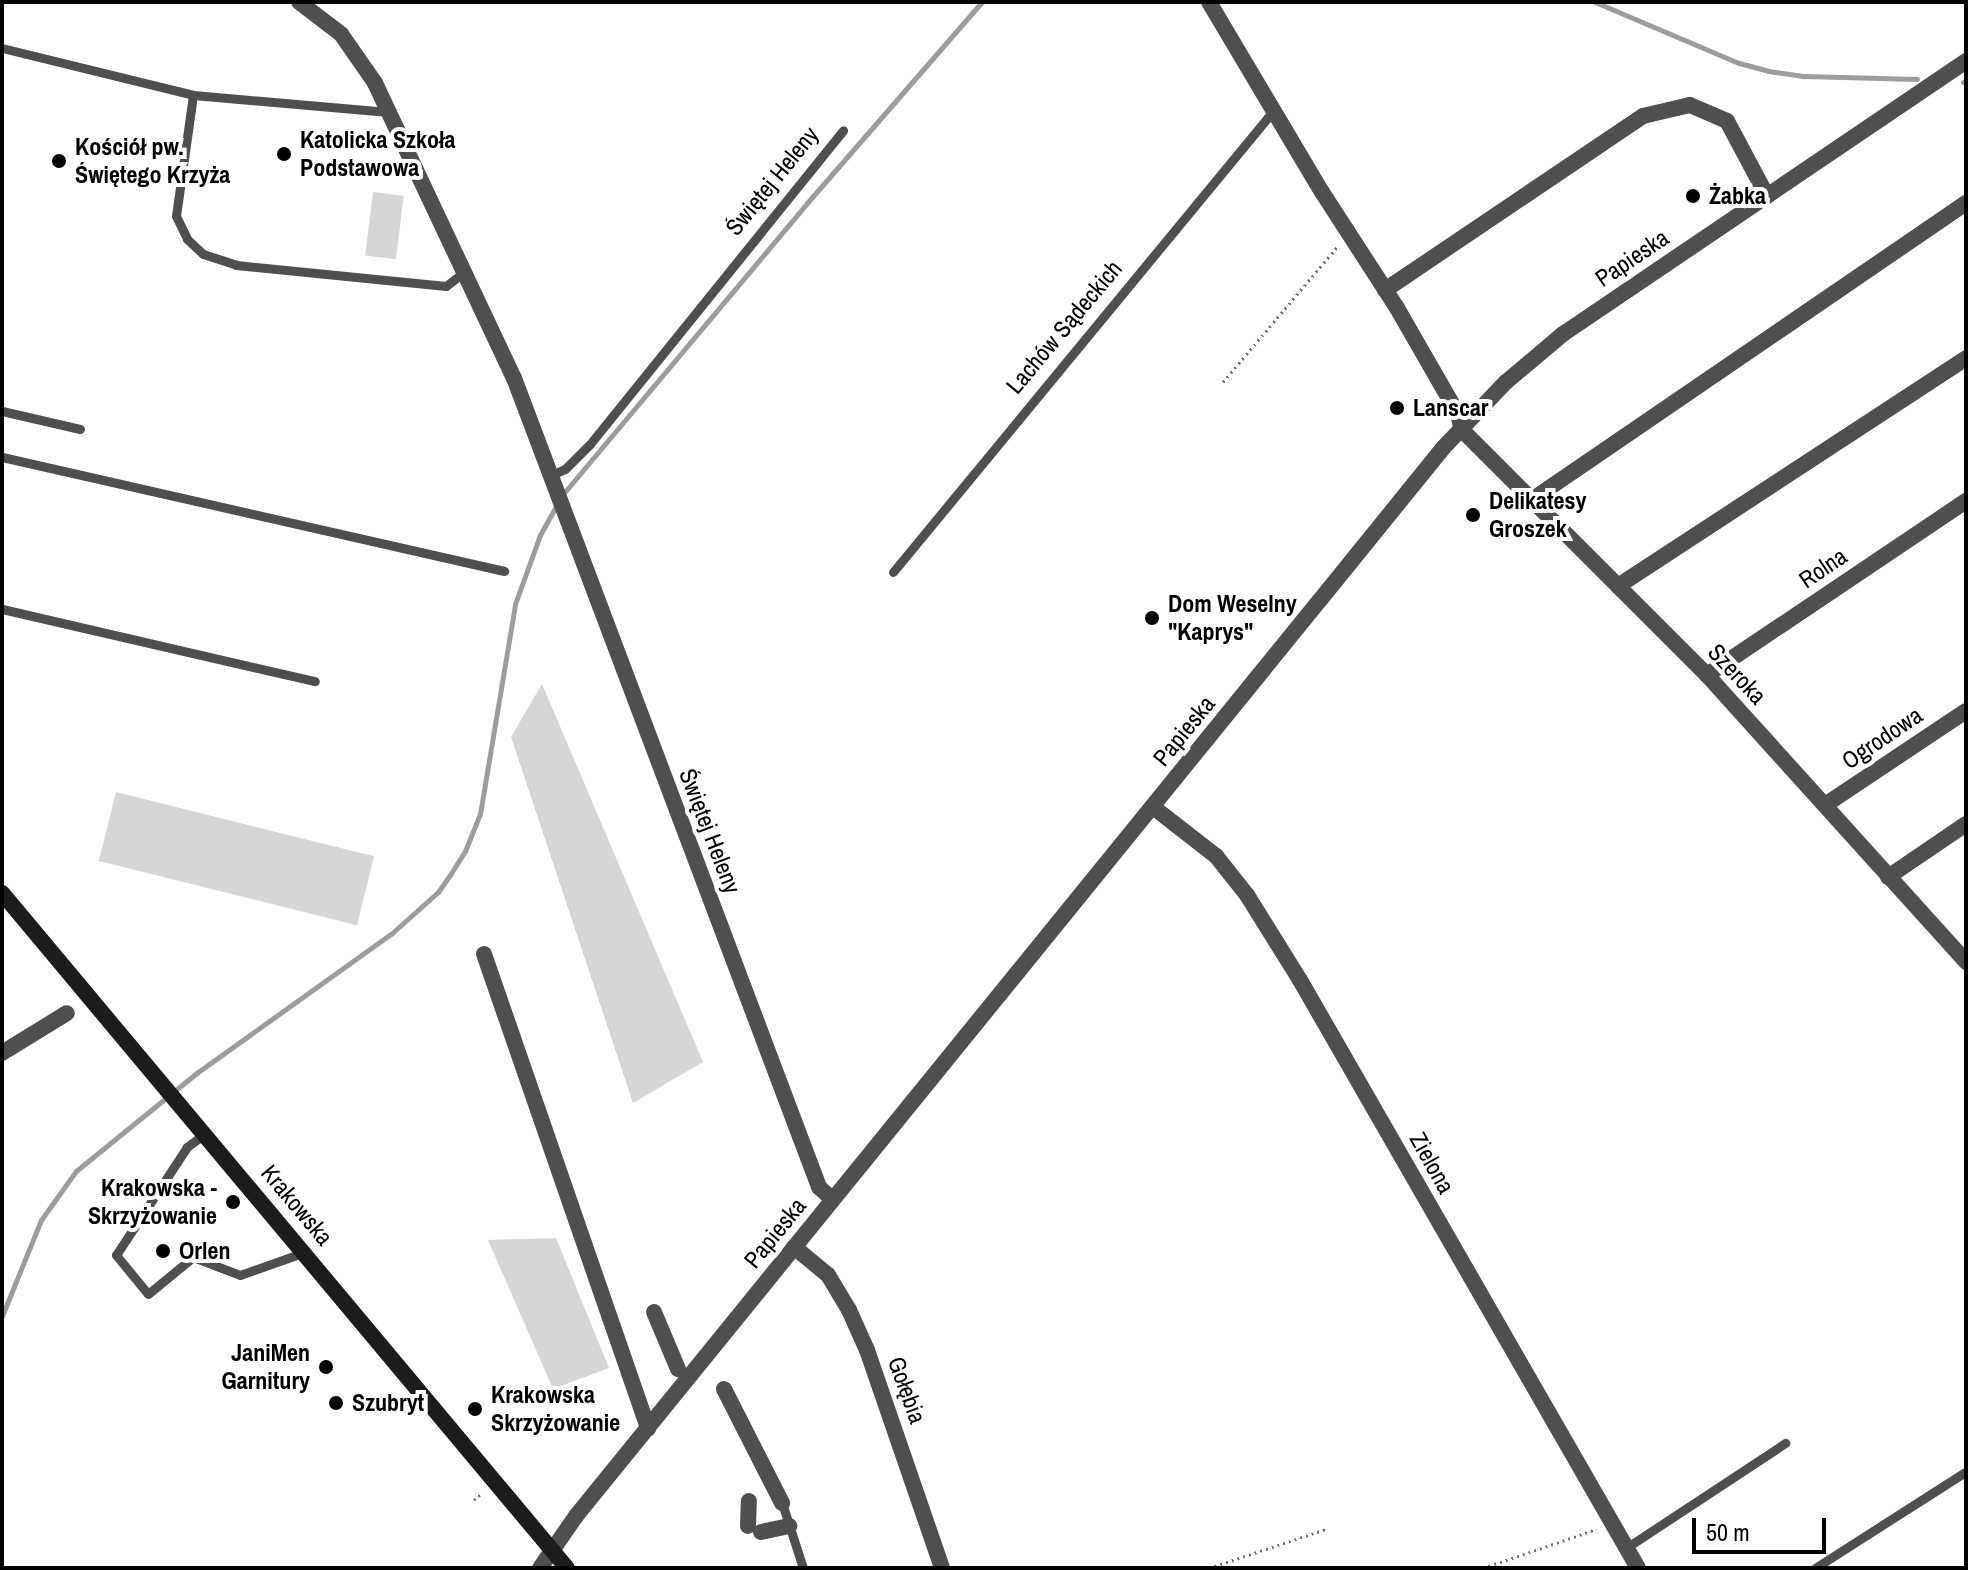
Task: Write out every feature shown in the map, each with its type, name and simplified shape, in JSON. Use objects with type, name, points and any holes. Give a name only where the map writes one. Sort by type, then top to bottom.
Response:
[{"type":"main road","name":"Krakowska","points":[[2,893],[184,1106],[567,1568]]},
{"type":"street","name":"Świętej Heleny","points":[[299,2],[341,34],[391,112],[514,378],[819,1187],[832,1199]]},
{"type":"street","points":[[1209,2],[1385,290],[1458,414],[1462,430]]},
{"type":"street","name":"Papieska","points":[[540,1568],[832,1199],[1462,430],[1541,350],[1966,61]]},
{"type":"street","points":[[1385,290],[1643,116],[1690,105],[1727,121],[1767,196]]},
{"type":"street","points":[[1533,499],[1966,203]]},
{"type":"street","points":[[1618,586],[1966,358]]},
{"type":"street","name":"Szeroka","points":[[1462,430],[1707,675],[1966,962]]},
{"type":"street","name":"Rolna","points":[[1707,675],[1966,501]]},
{"type":"street","name":"Ogrodowa","points":[[1825,805],[1966,711]]},
{"type":"street","name":"Zielona","points":[[1153,807],[1216,856],[1247,895],[1300,980],[1638,1568]]},
{"type":"street","points":[[1888,877],[1966,824]]},
{"type":"street","points":[[484,954],[648,1428]]},
{"type":"street","points":[[2,1053],[67,1013]]},
{"type":"street","name":"Gołębia","points":[[794,1247],[828,1275],[849,1310],[872,1364],[942,1568]]},
{"type":"street","points":[[654,1312],[678,1369]]},
{"type":"street","points":[[724,1389],[782,1503]]},
{"type":"street","points":[[749,1501],[755,1529],[789,1526]]},
{"type":"lane","points":[[2,48],[193,95],[391,112]]},
{"type":"lane","points":[[193,95],[176,216],[187,239],[203,254],[236,265],[446,286],[465,271]]},
{"type":"lane","name":"Lachów Sądeckich","points":[[893,572],[1273,111]]},
{"type":"lane","name":"Świętej Heleny","points":[[551,481],[590,444],[843,130]]},
{"type":"lane","points":[[2,411],[80,429]]},
{"type":"lane","points":[[2,457],[504,571]]},
{"type":"lane","points":[[2,609],[315,681]]},
{"type":"lane","points":[[206,1133],[187,1147],[116,1255],[148,1294],[193,1257],[240,1275],[305,1252]]},
{"type":"lane","points":[[1626,1548],[1785,1443]]},
{"type":"lane","points":[[1815,1568],[1965,1472]]},
{"type":"lane","points":[[782,1503],[803,1568]]},
{"type":"path","points":[[1223,382],[1348,233]]},
{"type":"path","points":[[474,1500],[483,1492]]},
{"type":"path","points":[[1483,1568],[1612,1524]]},
{"type":"path","points":[[1209,1568],[1326,1529]]},
{"type":"shaded area","points":[[373,192],[404,196],[396,259],[365,256]]},
{"type":"shaded area","points":[[542,684],[703,1062],[633,1103],[511,737]]},
{"type":"shaded area","points":[[116,792],[374,856],[357,925],[99,861]]},
{"type":"shaded area","points":[[556,1238],[609,1368],[553,1389],[488,1240]]},
{"type":"waterway","points":[[563,494],[807,203],[982,2]]},
{"type":"waterway","points":[[1595,2],[1739,63],[1768,71],[1805,76],[1917,79]]},
{"type":"waterway","points":[[2,1316],[41,1220],[76,1171],[198,1072],[391,934],[438,892],[450,875],[465,851],[480,814],[515,604],[540,535],[558,503]]},
{"type":"place","name":"Katolicka Szkoła Podstawowa","points":[[284,154]]},
{"type":"place","name":"Kościół pw. Świętego Krzyża","points":[[59,161]]},
{"type":"place","name":"Żabka","points":[[1693,196]]},
{"type":"place","name":"Lanscar","points":[[1397,408]]},
{"type":"place","name":"Delikatesy Groszek","points":[[1473,515]]},
{"type":"place","name":"Dom Weselny \"Kaprys\"","points":[[1152,618]]},
{"type":"place","name":"Krakowska - Skrzyżowanie","points":[[233,1202]]},
{"type":"place","name":"Orlen","points":[[163,1251]]},
{"type":"place","name":"JaniMen Garnitury","points":[[326,1367]]},
{"type":"place","name":"Szubryt","points":[[336,1403]]},
{"type":"place","name":"Krakowska Skrzyżowanie","points":[[475,1409]]}]
